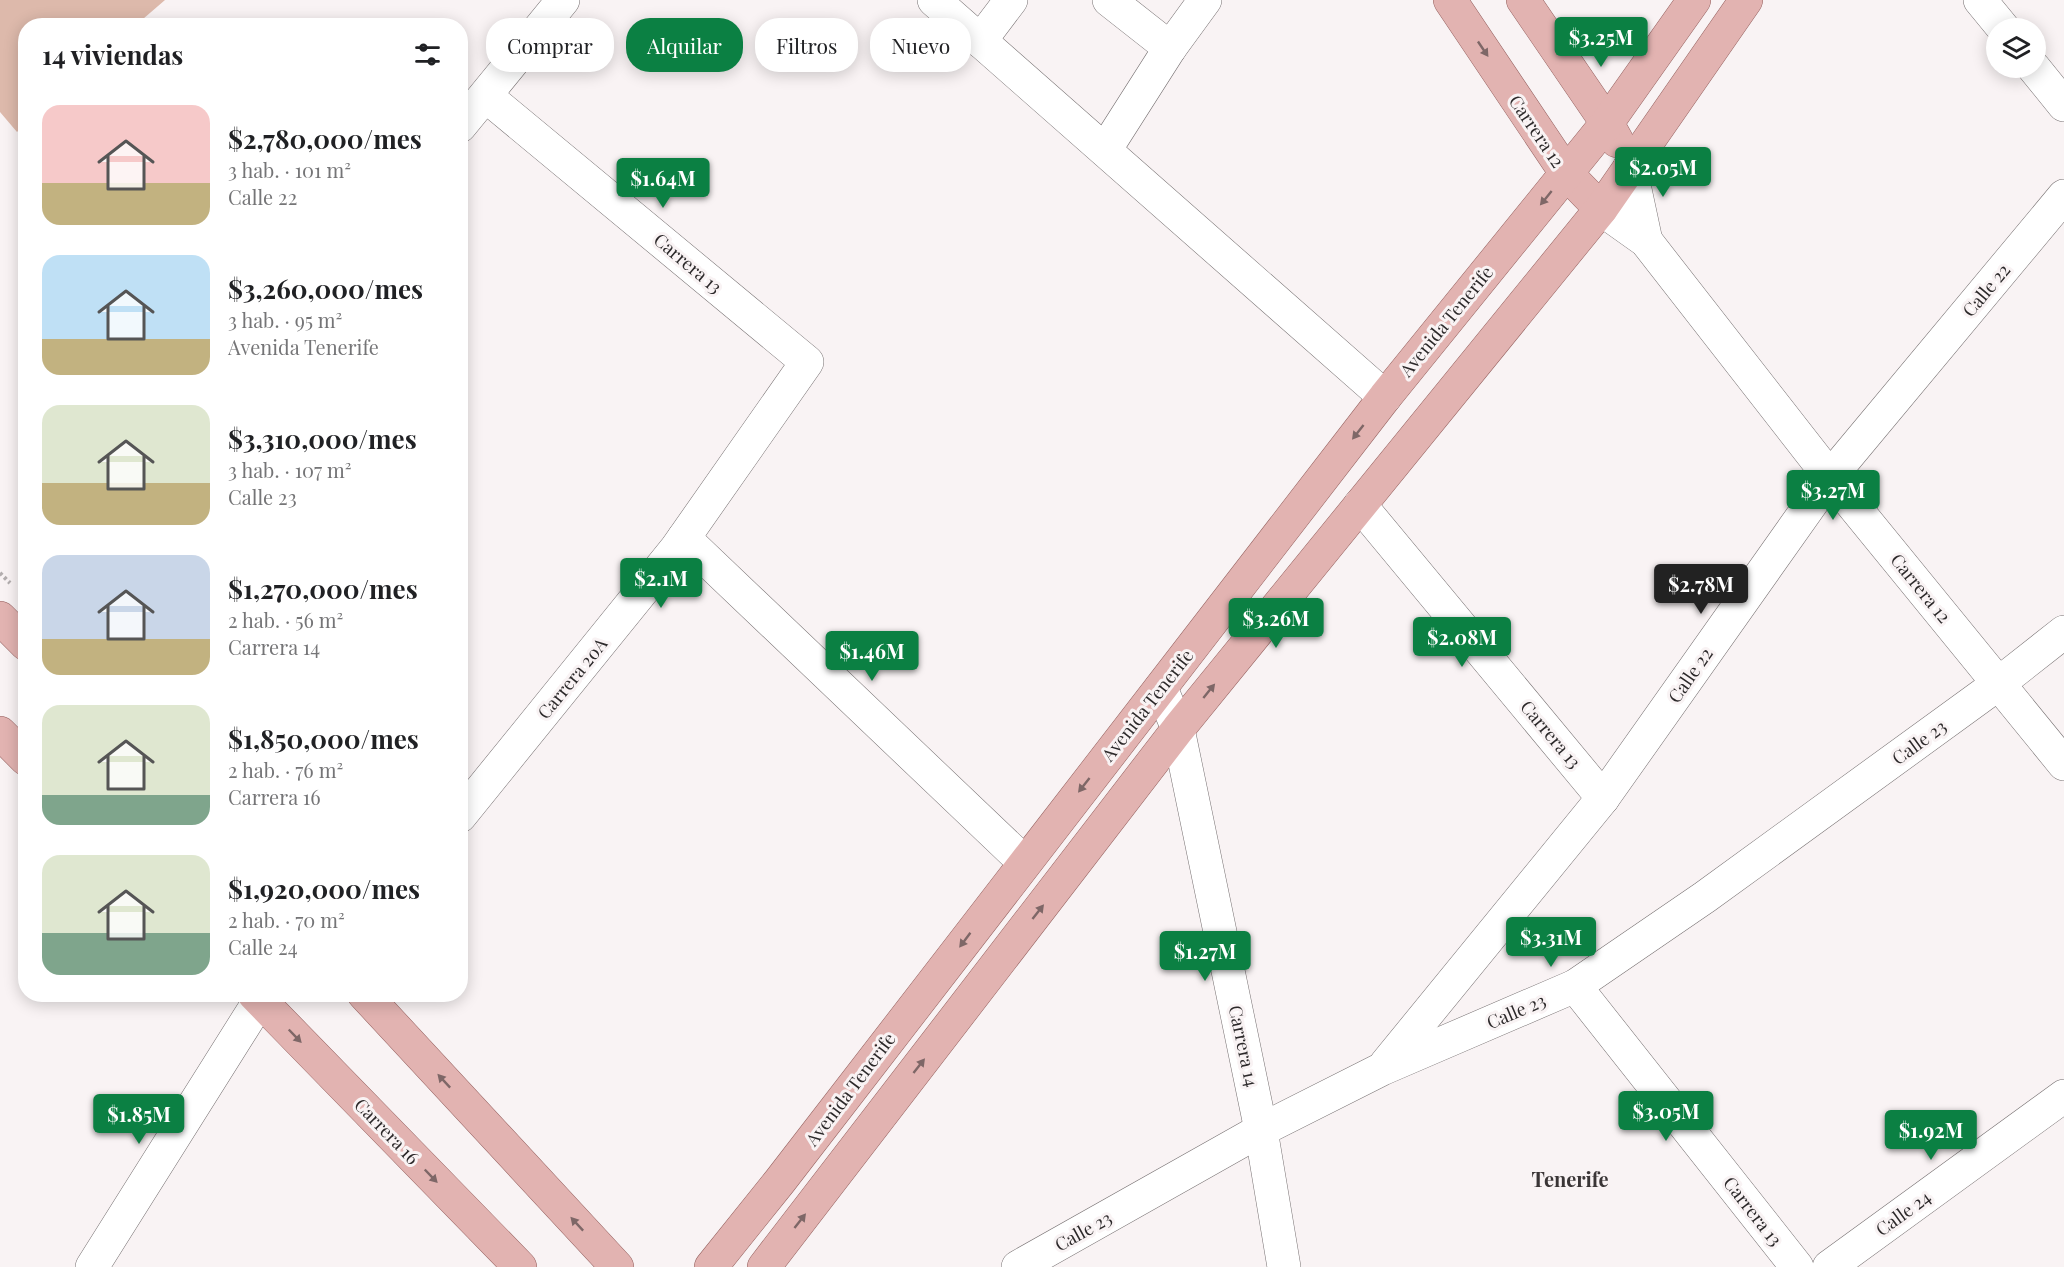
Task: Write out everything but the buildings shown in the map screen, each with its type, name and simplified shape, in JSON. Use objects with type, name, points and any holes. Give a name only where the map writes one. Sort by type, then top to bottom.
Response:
[{"type":"main road","name":"Carrera 12","points":[[1450,0],[1566,173],[1601,209]]},
{"type":"main road","name":"Carrera 12","points":[[1523,0],[1607,123],[1630,166]]},
{"type":"main road","name":"Avenida Tenerife","points":[[711,1267],[780,1181],[1385,397],[1607,123],[1694,0]]},
{"type":"main road","points":[[764,1267],[1178,729],[1601,209],[1746,0]]},
{"type":"main road","points":[[0,618],[18,636]]},
{"type":"main road","points":[[0,733],[18,751]]},
{"type":"main road","name":"Carrera 16","points":[[262,1002],[520,1267]]},
{"type":"main road","points":[[371,1002],[617,1267]]},
{"type":"street","points":[[468,117],[564,0]]},
{"type":"street","points":[[934,0],[1385,397]]},
{"type":"street","points":[[980,40],[1011,0]]},
{"type":"street","points":[[1109,0],[1170,48]]},
{"type":"street","points":[[1105,150],[1170,48],[1205,0]]},
{"type":"street","points":[[1980,0],[1995,18]]},
{"type":"street","points":[[2042,78],[2064,105]]},
{"type":"street","name":"Carrera 13","points":[[486,96],[807,362]]},
{"type":"street","name":"Carrera 12","points":[[1630,166],[1646,241]]},
{"type":"street","name":"Calle 22","points":[[1382,1070],[1603,798],[1830,477],[2064,196]]},
{"type":"street","name":"Carrera 12","points":[[1601,209],[1646,241],[1830,477],[2064,764]]},
{"type":"street","name":"Carrera 20A","points":[[468,806],[684,538],[807,362]]},
{"type":"street","name":"Carrera 13","points":[[1360,505],[1603,798]]},
{"type":"street","points":[[684,538],[1024,862]]},
{"type":"street","name":"Calle 23","points":[[1018,1267],[1262,1130],[1382,1070],[1575,986],[1705,897],[1998,684],[2064,632]]},
{"type":"street","name":"Carrera 14","points":[[1161,688],[1178,729],[1262,1130],[1284,1267]]},
{"type":"street","name":"Carrera 13","points":[[1575,986],[1797,1267]]},
{"type":"street","points":[[92,1267],[254,1002]]},
{"type":"street","name":"Calle 24","points":[[1829,1267],[2064,1096]]},
{"type":"shaded area","points":[[0,0],[165,0],[144,18],[18,18],[17,132],[0,112]]},
{"type":"district","name":"Tenerife","points":[[1570,1178]]}]
